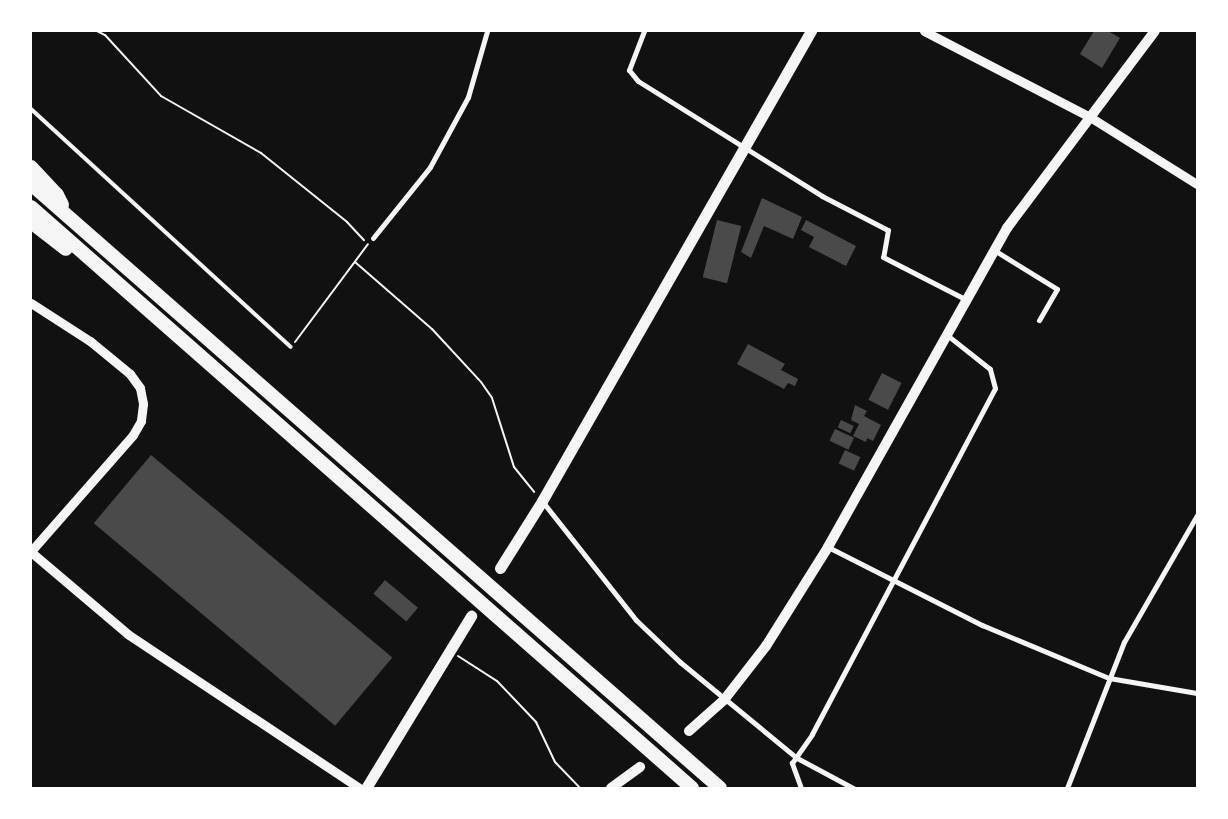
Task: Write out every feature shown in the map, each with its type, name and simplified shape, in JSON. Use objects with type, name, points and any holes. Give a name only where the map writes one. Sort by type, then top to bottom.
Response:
[{"type":"highway","points":[[31,167],[57,195],[67,215]]},
{"type":"highway","points":[[31,184],[720,788]]},
{"type":"highway","points":[[31,207],[692,788]]},
{"type":"highway","points":[[31,222],[156,318]]},
{"type":"main road","points":[[500,568],[542,501],[811,31]]},
{"type":"main road","points":[[689,731],[724,700],[766,646],[828,547],[993,250],[1037,185],[1155,31]]},
{"type":"main road","points":[[366,788],[471,616]]},
{"type":"main road","points":[[611,788],[640,767]]},
{"type":"street","points":[[373,238],[430,167],[468,96],[487,31]]},
{"type":"street","points":[[644,31],[629,70],[638,81],[822,196],[888,230],[883,256],[965,299]]},
{"type":"street","points":[[924,31],[1090,116],[1197,184]]},
{"type":"street","points":[[993,250],[1057,289],[1039,320]]},
{"type":"street","points":[[31,303],[90,341],[130,374],[140,388],[144,404],[141,421],[133,435],[31,551],[129,635],[359,788]]},
{"type":"street","points":[[801,788],[792,763],[797,758],[995,388],[990,369],[947,335]]},
{"type":"street","points":[[542,501],[636,620],[724,700],[797,758],[853,788]]},
{"type":"street","points":[[1067,788],[1124,642],[1197,515]]},
{"type":"street","points":[[828,547],[891,581],[982,625],[1109,678],[1197,693]]},
{"type":"lane","points":[[31,109],[291,346]]},
{"type":"path","points":[[97,31],[105,35],[162,96],[261,153],[348,222],[368,244]]},
{"type":"path","points":[[291,346],[373,238]]},
{"type":"path","points":[[355,262],[432,329],[480,382],[492,398],[514,467],[542,501]]},
{"type":"path","points":[[449,651],[497,681],[529,715],[555,762],[580,788]]},
{"type":"building","points":[[1094,31],[1108,31],[1120,38],[1102,68],[1080,54]]},
{"type":"building","points":[[762,198],[802,217],[793,239],[764,226],[751,258],[741,252]]},
{"type":"building","points":[[717,220],[741,226],[727,283],[703,277]]},
{"type":"building","points":[[806,220],[856,246],[846,266],[809,247],[814,237],[801,230]]},
{"type":"building","points":[[748,344],[785,364],[781,370],[798,379],[795,386],[788,383],[784,389],[737,364]]},
{"type":"building","points":[[882,373],[902,383],[888,410],[868,400]]},
{"type":"building","points":[[855,405],[867,411],[864,416],[881,425],[873,441],[867,438],[866,442],[853,436],[859,424],[851,420]]},
{"type":"building","points":[[841,420],[854,426],[850,433],[838,427]]},
{"type":"building","points":[[835,429],[854,438],[849,450],[830,441]]},
{"type":"building","points":[[845,450],[860,457],[854,471],[839,464]]},
{"type":"building","points":[[151,455],[392,657],[335,726],[94,523]]},
{"type":"building","points":[[385,580],[418,608],[406,621],[373,594]]}]
